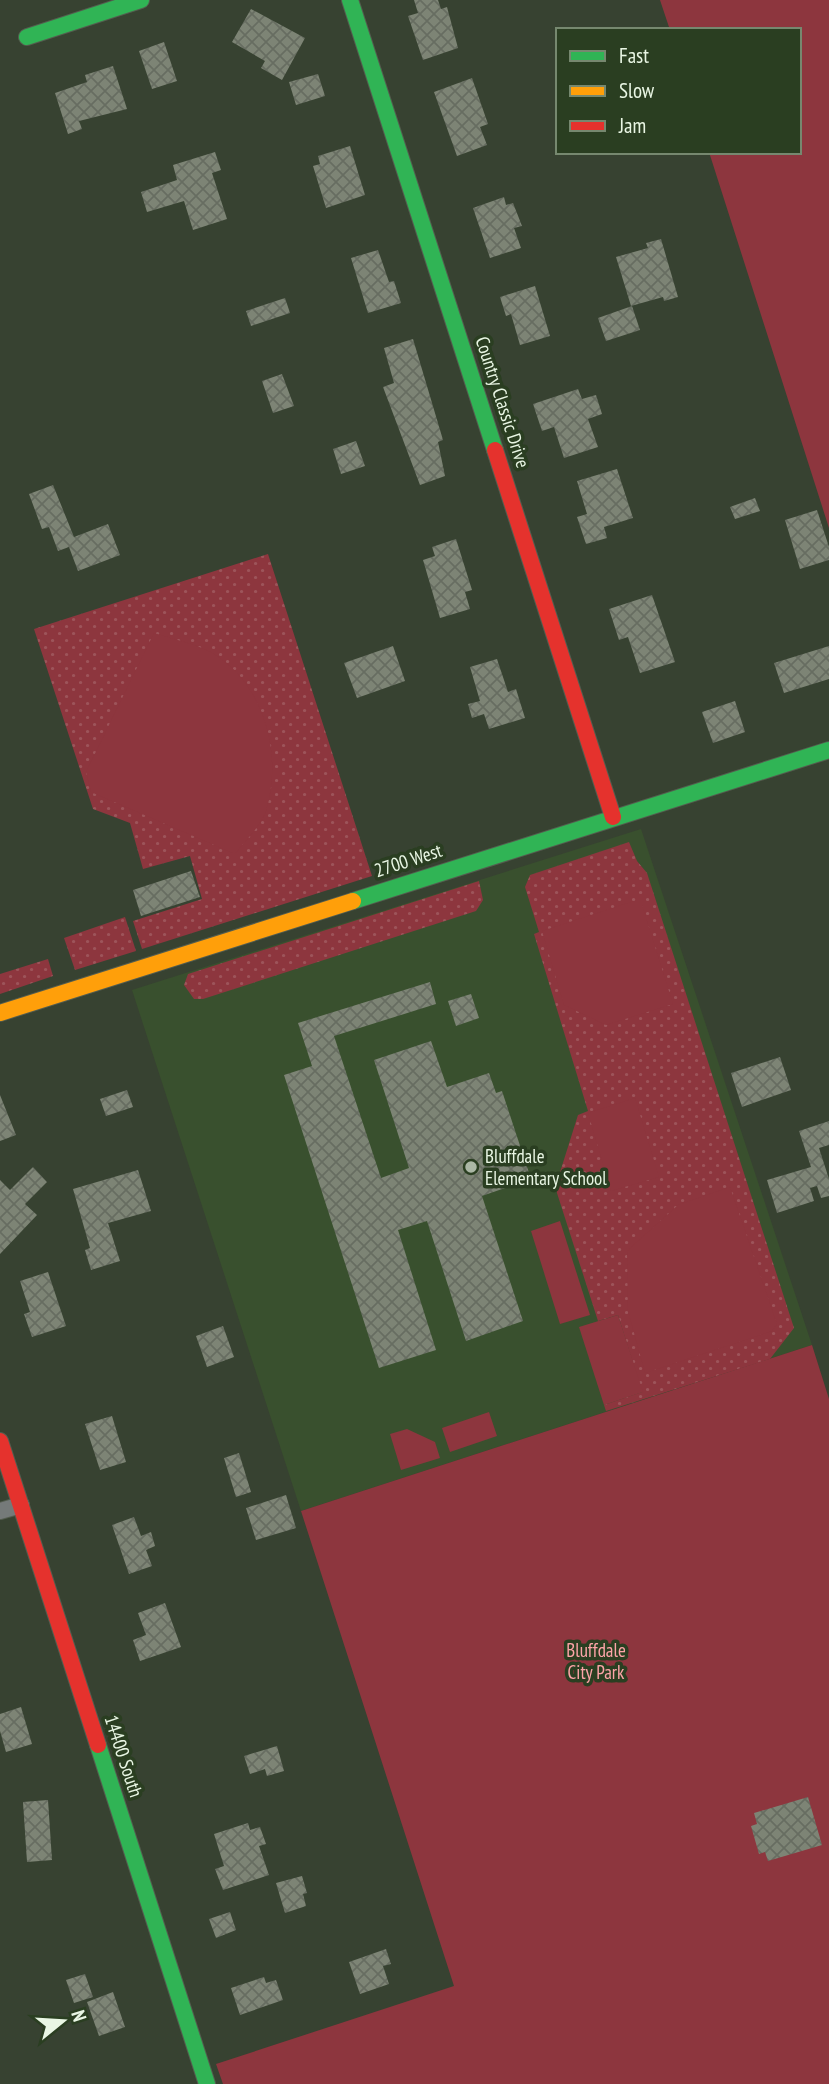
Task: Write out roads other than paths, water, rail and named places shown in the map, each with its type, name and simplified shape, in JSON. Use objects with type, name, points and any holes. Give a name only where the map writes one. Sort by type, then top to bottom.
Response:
[{"type":"main road","points":[[27,37],[141,0]]},
{"type":"main road","name":"Country Classic Drive","points":[[350,0],[613,817]]},
{"type":"main road","name":"2700 West","points":[[0,1013],[829,750]]},
{"type":"main road","name":"14400 South","points":[[0,1441],[206,2084]]},
{"type":"street","points":[[0,1511],[21,1505]]},
{"type":"place","name":"Bluffdale Elementary School","points":[[471,1167]]},
{"type":"park label","name":"Bluffdale City Park","points":[[596,1661]]}]
